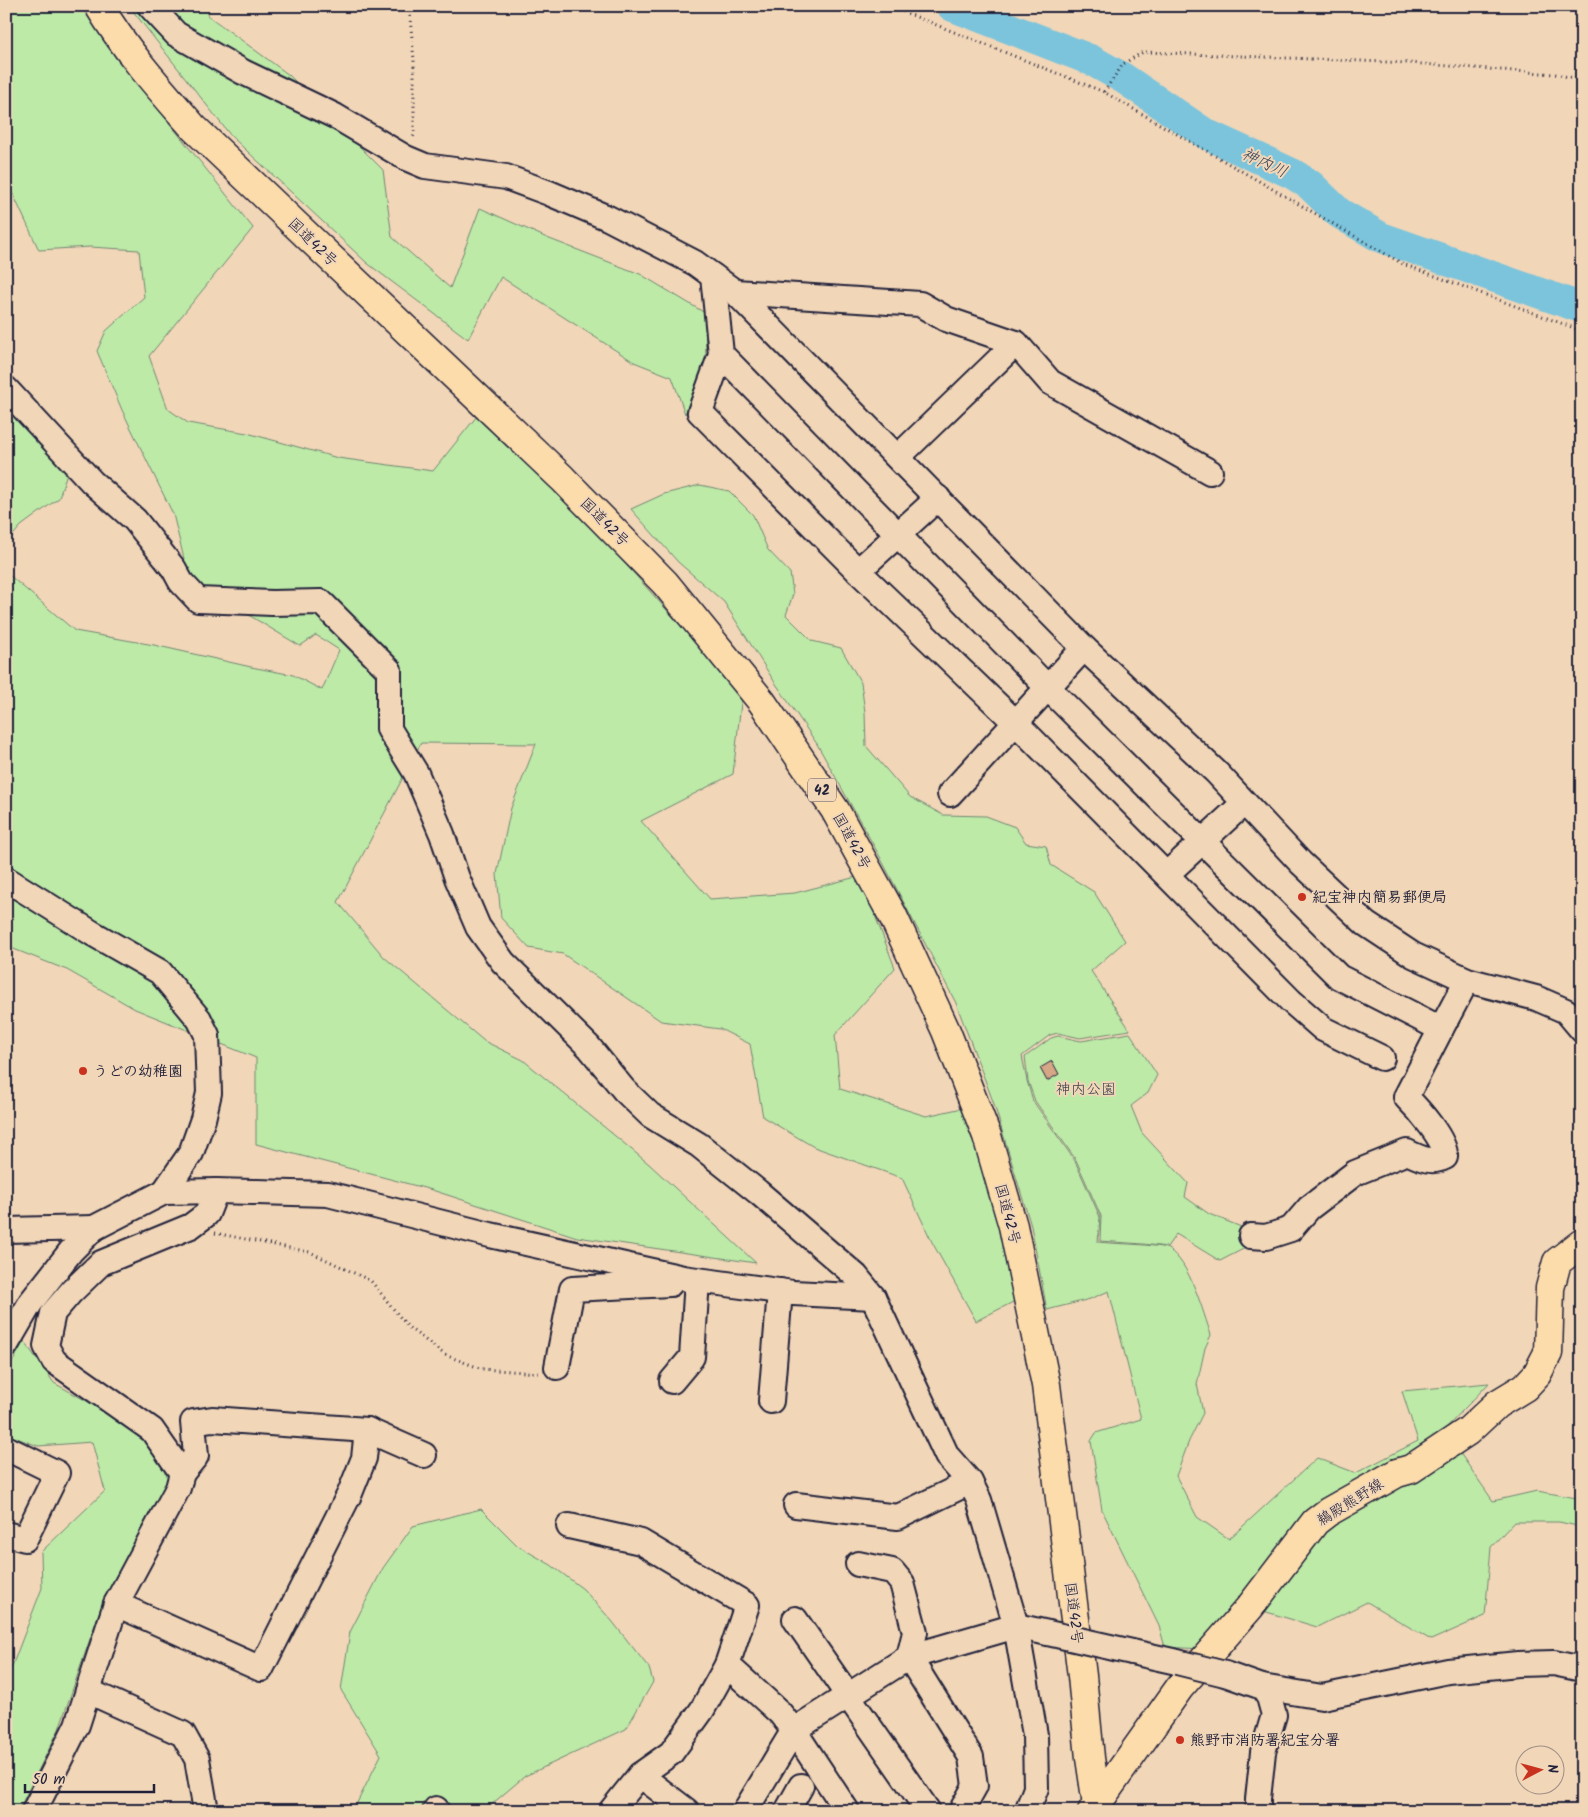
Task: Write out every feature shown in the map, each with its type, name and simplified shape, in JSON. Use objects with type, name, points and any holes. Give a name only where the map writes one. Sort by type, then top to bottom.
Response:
[{"type":"main road","name":"国道42号","points":[[99,6],[109,23],[156,85],[194,128],[562,478],[665,583],[762,702],[835,810],[893,916],[946,1032],[987,1136],[1013,1226],[1047,1395],[1082,1676],[1096,1809]]},
{"type":"main road","name":"鵜殿熊野線","points":[[1096,1809],[1180,1687],[1250,1607],[1315,1522],[1328,1512],[1397,1472],[1411,1469],[1468,1431],[1497,1404],[1525,1387],[1537,1374],[1548,1353],[1550,1288],[1557,1262],[1582,1243]]},
{"type":"street","points":[[150,6],[176,34],[243,72],[335,116],[406,158],[425,166],[506,177],[532,186],[608,218],[695,263],[735,292],[1084,648],[1216,772],[1301,863],[1366,924],[1413,955],[1467,980],[1536,998],[1566,1011],[1582,1030]]},
{"type":"street","points":[[713,276],[721,354],[700,412],[858,571],[1016,723],[1291,1000],[1323,1029],[1382,1058]]},
{"type":"street","points":[[735,292],[920,304],[946,319],[1016,343],[1050,382],[1210,472]]},
{"type":"street","points":[[898,457],[1016,343]]},
{"type":"street","points":[[721,354],[1048,688],[1339,977],[1441,1029]]},
{"type":"street","points":[[6,389],[92,482],[135,520],[174,570],[181,582],[198,600],[272,603],[321,602],[389,670],[389,729],[416,773],[478,927],[503,962],[589,1047],[624,1090],[650,1115],[699,1145],[758,1192],[856,1276],[873,1297],[947,1456],[970,1482],[979,1500],[1016,1626],[1035,1735],[1036,1788],[1027,1811]]},
{"type":"street","points":[[858,571],[938,498]]},
{"type":"street","points":[[950,794],[1084,648]]},
{"type":"street","points":[[1167,874],[1244,803]]},
{"type":"street","points":[[6,879],[92,933],[160,972],[200,1019],[207,1035],[209,1093],[203,1119],[191,1153],[164,1192]]},
{"type":"street","points":[[1251,1236],[1266,1237],[1291,1229],[1309,1208],[1355,1173],[1407,1152],[1425,1160],[1438,1161],[1445,1158],[1445,1151],[1431,1127],[1406,1097],[1467,980]]},
{"type":"street","points":[[6,1345],[31,1302],[71,1251],[94,1228],[164,1192],[216,1191],[328,1194],[490,1235],[690,1279],[780,1292],[873,1297]]},
{"type":"street","points":[[182,1473],[152,1430],[54,1361],[46,1346],[53,1313],[71,1292],[101,1264],[188,1228],[207,1214],[216,1191]]},
{"type":"street","points":[[6,1230],[94,1228]]},
{"type":"street","points":[[551,1370],[572,1289],[673,1284],[690,1279]]},
{"type":"street","points":[[672,1381],[692,1356],[690,1279]]},
{"type":"street","points":[[771,1401],[780,1292]]},
{"type":"street","points":[[34,1811],[76,1725],[116,1604],[178,1488],[182,1473],[196,1456],[193,1422],[212,1419],[367,1430],[424,1455]]},
{"type":"street","points":[[116,1604],[261,1669],[350,1493],[364,1458],[367,1430]]},
{"type":"street","points":[[6,1448],[57,1473],[25,1539],[6,1534]]},
{"type":"street","points":[[796,1505],[898,1518],[970,1482]]},
{"type":"street","points":[[569,1526],[641,1542],[747,1605],[727,1664],[702,1710],[671,1754],[640,1775],[611,1811]]},
{"type":"street","points":[[858,1564],[892,1571],[902,1583],[915,1632],[909,1657],[970,1757],[975,1786],[961,1811]]},
{"type":"street","points":[[795,1619],[928,1811]]},
{"type":"street","points":[[745,1811],[794,1730],[909,1657],[1016,1626],[1226,1674],[1262,1687],[1322,1697],[1448,1671],[1518,1664],[1554,1663],[1582,1669]]},
{"type":"street","points":[[727,1664],[780,1713],[794,1730],[847,1811]]},
{"type":"street","points":[[1258,1811],[1263,1752],[1274,1715],[1269,1697],[1262,1687]]},
{"type":"street","points":[[88,1690],[183,1734],[197,1759],[206,1811]]},
{"type":"street","points":[[640,1775],[687,1811]]},
{"type":"street","points":[[787,1811],[800,1786]]},
{"type":"path","points":[[406,158],[414,135],[414,60],[408,6]]},
{"type":"path","points":[[889,6],[1104,91],[1403,264],[1582,331]]},
{"type":"path","points":[[1104,91],[1123,64],[1143,52],[1409,63],[1555,74],[1582,80]]},
{"type":"path","points":[[188,1228],[310,1252],[371,1281],[408,1327],[444,1355],[482,1369],[551,1370]]},
{"type":"green space","points":[[6,6],[84,6],[127,70],[253,228],[149,356],[168,409],[188,423],[247,433],[338,458],[433,471],[477,416],[586,520],[742,694],[733,774],[641,821],[710,899],[795,893],[860,876],[895,968],[835,1035],[840,1089],[926,1116],[967,1107],[990,1190],[1015,1301],[976,1321],[932,1242],[902,1178],[814,1147],[763,1117],[750,1044],[720,1029],[661,1021],[563,954],[529,948],[501,918],[497,874],[511,808],[536,744],[421,743],[338,902],[384,957],[484,1041],[523,1060],[649,1164],[756,1263],[577,1237],[432,1190],[256,1144],[256,1058],[135,1009],[67,970],[6,946],[6,578],[9,575],[75,631],[154,645],[293,675],[322,690],[339,650],[316,635],[300,646],[189,579],[173,514],[122,410],[97,351],[106,331],[144,297],[139,250],[90,247],[39,250],[13,194],[6,194]]},
{"type":"green space","points":[[129,6],[211,6],[207,15],[289,75],[383,170],[392,237],[450,288],[480,208],[547,238],[640,274],[705,313],[706,359],[685,414],[672,377],[634,362],[501,277],[468,339],[367,263],[231,136]]},
{"type":"green space","points":[[6,393],[74,451],[59,498],[21,526],[6,543]]},
{"type":"green space","points":[[700,485],[729,491],[753,515],[768,550],[790,573],[793,594],[786,615],[812,641],[841,648],[861,683],[865,712],[866,746],[910,797],[943,815],[986,816],[1015,827],[1026,843],[1046,846],[1051,865],[1094,892],[1125,941],[1091,971],[1130,1030],[1080,1038],[1058,1033],[1050,1035],[1022,1056],[1033,1101],[1075,1161],[1100,1217],[1098,1242],[1145,1245],[1168,1249],[1176,1255],[1183,1265],[1200,1301],[1211,1335],[1205,1348],[1197,1384],[1203,1413],[1189,1441],[1176,1476],[1197,1517],[1229,1539],[1317,1458],[1356,1473],[1418,1441],[1402,1391],[1489,1383],[1444,1430],[1493,1501],[1537,1491],[1582,1499],[1582,1527],[1559,1522],[1514,1522],[1491,1547],[1485,1616],[1431,1640],[1367,1602],[1317,1627],[1243,1605],[1203,1649],[1165,1647],[1159,1626],[1102,1510],[1091,1441],[1096,1433],[1141,1419],[1109,1291],[1090,1299],[1047,1310],[1031,1226],[994,1104],[956,1003],[879,855],[817,744],[724,602],[678,562],[631,509],[664,494]]},
{"type":"green space","name":"神内公園","points":[[1130,1033],[1157,1075],[1148,1093],[1131,1106],[1142,1133],[1188,1183],[1185,1197],[1209,1214],[1251,1231],[1251,1245],[1220,1261],[1176,1234],[1167,1247],[1100,1241],[1101,1216],[1076,1160],[1035,1101],[1028,1081],[1025,1057],[1051,1038],[1058,1036],[1081,1041]]},
{"type":"green space","points":[[24,1341],[54,1383],[125,1422],[167,1455],[170,1478],[102,1604],[59,1729],[18,1811],[6,1811],[6,1682],[42,1588],[41,1552],[105,1491],[92,1442],[38,1446],[6,1434],[6,1374]]},
{"type":"green space","points":[[481,1509],[518,1546],[551,1565],[583,1589],[612,1621],[649,1668],[653,1682],[626,1729],[525,1776],[492,1804],[489,1811],[353,1811],[381,1755],[341,1690],[350,1632],[383,1568],[413,1526]]},
{"type":"building","points":[[1052,1061],[1059,1074],[1047,1081],[1040,1068]]},
{"type":"waterway","name":"神内川","points":[[952,6],[1091,60],[1123,78],[1206,134],[1293,174],[1310,185],[1339,213],[1380,237],[1582,308]]},
{"type":"place","name":"紀宝神内簡易郵便局","points":[[1302,897]]},
{"type":"place","name":"うどの幼稚園","points":[[83,1071]]},
{"type":"place","name":"熊野市消防署紀宝分署","points":[[1180,1740]]}]
